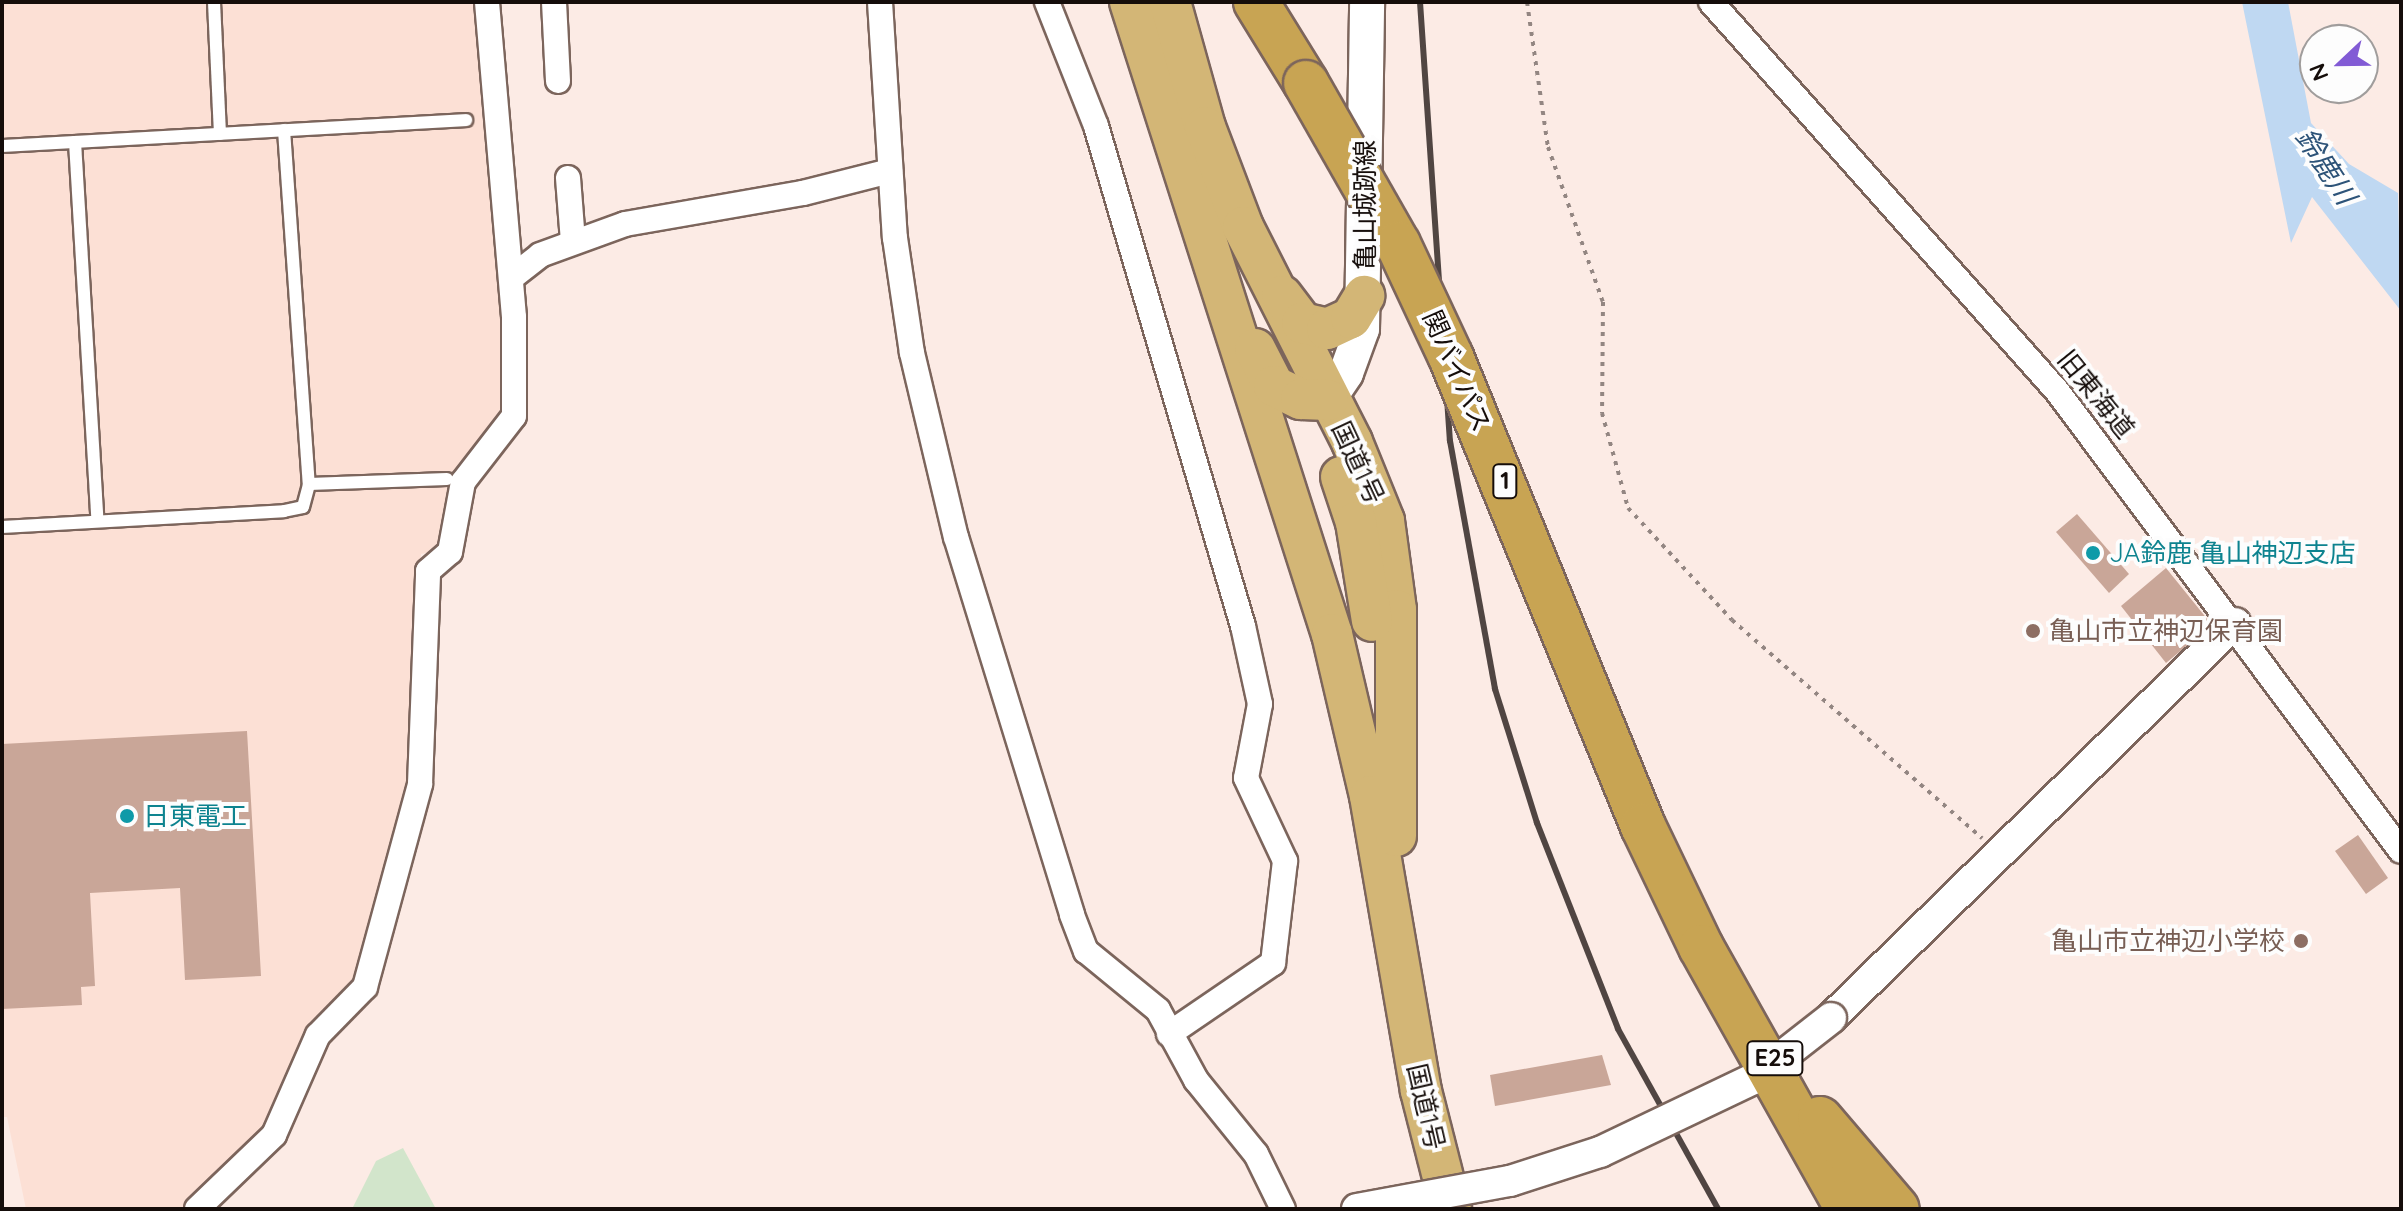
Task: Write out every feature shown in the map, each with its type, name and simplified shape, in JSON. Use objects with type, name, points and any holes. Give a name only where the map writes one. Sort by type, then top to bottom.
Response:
[{"type":"highway","name":"国道1号","points":[[1130,2],[1332,634],[1382,866],[1421,1091],[1451,1209]]},
{"type":"highway","name":"国道1号","points":[[1170,2],[1220,170],[1262,272],[1373,488],[1391,553],[1399,956]]},
{"type":"highway","name":"関バイパス","points":[[1256,2],[1398,244],[1457,370],[1674,892]]},
{"type":"highway","points":[[1164,101],[1268,380],[1301,399],[1328,400],[1325,426],[1356,522],[1372,621],[1382,866]]},
{"type":"highway","points":[[1220,170],[1275,283],[1302,323],[1315,329],[1340,325],[1364,296]]},
{"type":"highway","name":"E25","points":[[1674,892],[1754,1050],[1848,1209]]},
{"type":"highway","name":"E25","points":[[1674,892],[1765,1045],[1897,1209]]},
{"type":"main road","name":"亀山城跡線","points":[[1328,400],[1356,352],[1364,296],[1367,2]]},
{"type":"street","points":[[197,1209],[274,1135],[291,1107],[311,1046],[367,980],[420,784],[428,571],[450,552],[463,482],[514,416],[511,278],[487,2]]},
{"type":"street","points":[[554,2],[558,81]]},
{"type":"street","points":[[880,2],[890,171],[912,353],[956,537],[1072,915],[1086,951],[1147,997],[1196,1080],[1256,1154],[1283,1209]]},
{"type":"street","points":[[1047,2],[1096,126],[1243,626],[1260,704],[1246,778],[1285,861],[1273,963],[1169,1034]]},
{"type":"street","name":"旧東海道","points":[[1711,2],[2048,380],[2235,623],[2401,851]]},
{"type":"street","points":[[511,278],[540,255],[625,224],[890,171]]},
{"type":"street","points":[[568,178],[573,242]]},
{"type":"street","points":[[1357,1209],[1510,1181],[1600,1152],[1753,1079],[1831,1018],[2235,623]]},
{"type":"lane","points":[[214,2],[220,134]]},
{"type":"lane","points":[[2,146],[466,120]]},
{"type":"lane","points":[[2,527],[97,517],[284,511],[303,507],[309,484],[284,130]]},
{"type":"lane","points":[[75,142],[97,517]]},
{"type":"lane","points":[[309,484],[447,479]]},
{"type":"path","points":[[1527,2],[1548,147],[1603,302],[1602,413],[1628,508],[1732,620],[1998,852]]},
{"type":"shaded area","points":[[2,2],[478,2],[499,203],[508,413],[445,549],[421,554],[412,783],[359,983],[287,1104],[192,1209],[26,1209],[7,1117],[2,1117]]},
{"type":"green space","points":[[403,1148],[436,1209],[352,1209],[376,1161]]},
{"type":"water","name":"鈴鹿川","points":[[2242,2],[2288,2],[2299,60],[2299,104],[2307,104],[2311,123],[2349,164],[2398,193],[2401,311],[2312,197],[2291,243]]},
{"type":"building","name":"JA鈴鹿 亀山神辺支店","points":[[2077,514],[2129,574],[2109,593],[2056,532]]},
{"type":"building","points":[[2166,568],[2212,625],[2166,663],[2121,606]]},
{"type":"building","name":"日東電工","points":[[247,731],[261,976],[185,980],[180,888],[90,893],[95,986],[81,987],[82,1005],[2,1009],[2,744]]},
{"type":"building","points":[[2358,835],[2388,878],[2366,894],[2335,851]]},
{"type":"building","points":[[1602,1055],[1611,1085],[1495,1106],[1490,1075]]},
{"type":"railway","points":[[1420,2],[1450,441],[1495,689],[1537,823],[1618,1029],[1718,1209]]},
{"type":"place","name":"JA鈴鹿 亀山神辺支店","points":[[2093,553]]},
{"type":"place","name":"亀山市立神辺保育園","points":[[2033,631]]},
{"type":"place","name":"日東電工","points":[[127,816]]},
{"type":"place","name":"亀山市立神辺小学校","points":[[2301,941]]}]
